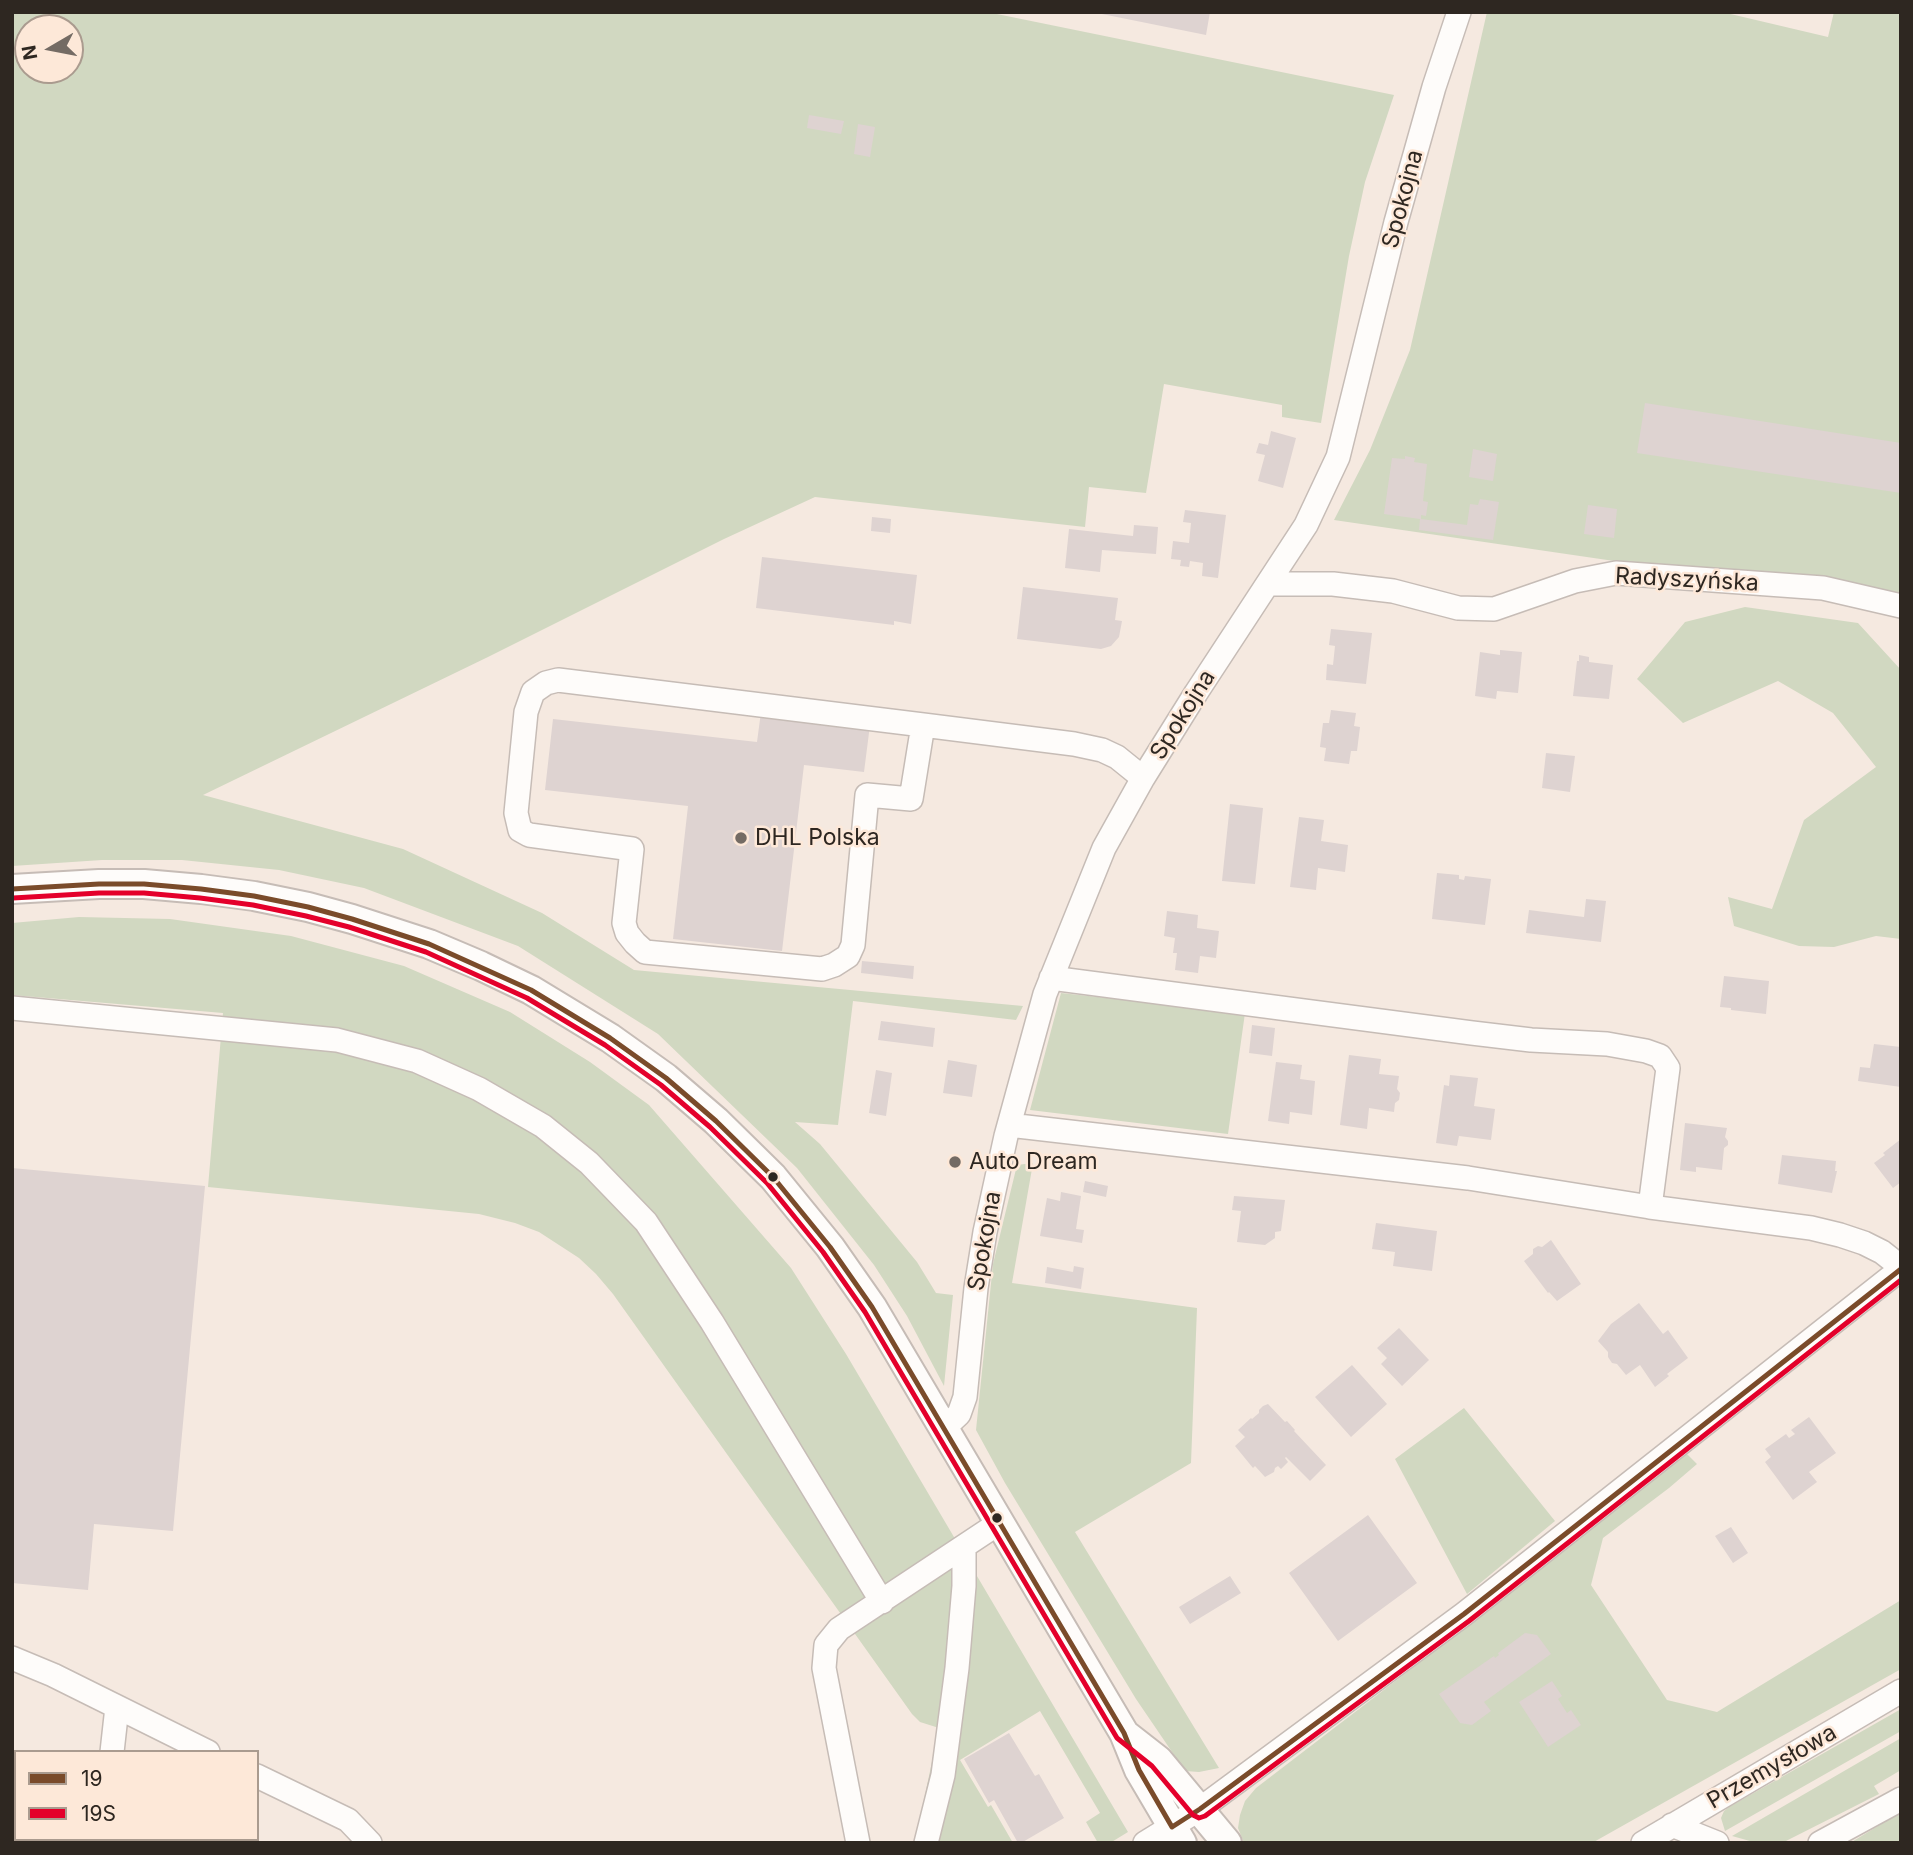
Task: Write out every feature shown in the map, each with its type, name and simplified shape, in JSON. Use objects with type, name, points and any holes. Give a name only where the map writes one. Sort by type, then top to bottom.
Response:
[{"type":"main road","points":[[12,889],[85,884],[144,884],[254,896],[308,906],[429,943],[481,966],[556,1004],[611,1038],[666,1078],[716,1121],[773,1177],[830,1247],[858,1287],[1124,1733],[1139,1770],[1177,1835]]},
{"type":"main road","points":[[1124,1733],[1158,1760],[1227,1843]]},
{"type":"street","name":"Spokojna","points":[[944,1428],[959,1414],[965,1397],[976,1288],[985,1232],[1009,1125],[1045,994],[1104,848],[1196,692],[1306,525],[1338,457],[1396,222],[1434,87],[1460,12]]},
{"type":"street","name":"Radyszyńska","points":[[1268,584],[1333,584],[1393,591],[1458,608],[1494,609],[1575,581],[1616,573],[1823,588],[1901,607]]},
{"type":"street","points":[[923,725],[911,799],[867,795],[853,945],[848,956],[822,969],[645,952],[627,933],[624,923],[632,849],[529,835],[520,830],[516,813],[526,712],[533,692],[545,683],[558,680],[923,725],[1074,744],[1117,757],[1143,778]]},
{"type":"street","points":[[1051,978],[1472,1033],[1531,1040],[1607,1044],[1660,1056],[1668,1068],[1650,1207]]},
{"type":"street","points":[[12,1008],[337,1040],[417,1061],[479,1089],[543,1126],[589,1163],[646,1222],[712,1322],[881,1602]]},
{"type":"street","points":[[1009,1125],[1468,1178],[1650,1207],[1811,1228],[1864,1244],[1882,1252],[1901,1268],[1464,1614],[1200,1809],[1177,1835],[1145,1843]]},
{"type":"street","points":[[858,1843],[824,1668],[826,1645],[839,1629],[999,1523]]},
{"type":"street","points":[[926,1843],[943,1775],[952,1708],[964,1586],[964,1547]]},
{"type":"street","points":[[12,1658],[204,1750]]},
{"type":"street","name":"Przemysłowa","points":[[1643,1843],[1901,1691]]},
{"type":"street","points":[[112,1750],[117,1707]]},
{"type":"street","points":[[259,1777],[348,1820],[370,1843]]},
{"type":"street","points":[[1820,1843],[1901,1799]]},
{"type":"street","points":[[1672,1825],[1717,1843]]},
{"type":"green space","points":[[12,12],[987,12],[1394,95],[1365,182],[1349,256],[1321,423],[1282,417],[1282,405],[1164,384],[1146,493],[1089,487],[1085,527],[815,497],[203,795],[403,849],[542,913],[634,970],[1023,1006],[1016,1020],[853,1001],[838,1125],[795,1122],[820,1144],[917,1262],[936,1293],[953,1295],[944,1386],[907,1316],[874,1265],[797,1168],[658,1034],[518,946],[364,888],[279,870],[182,860],[102,860],[12,866]]},
{"type":"green space","points":[[1487,12],[1722,12],[1828,37],[1834,12],[1901,12],[1901,603],[1334,520],[1370,450],[1410,350]]},
{"type":"green space","points":[[1745,607],[1858,623],[1901,670],[1901,939],[1876,936],[1834,947],[1799,946],[1734,926],[1728,897],[1772,909],[1804,820],[1876,767],[1833,713],[1778,681],[1683,723],[1637,679],[1685,622]]},
{"type":"green space","points":[[79,917],[170,919],[291,936],[404,966],[510,1012],[590,1062],[649,1105],[791,1268],[846,1354],[1128,1832],[1110,1843],[1098,1843],[1086,1822],[1100,1813],[1040,1711],[960,1760],[1013,1843],[915,1843],[939,1728],[920,1722],[912,1714],[613,1294],[596,1274],[579,1258],[539,1232],[479,1214],[208,1187],[223,1013],[12,995],[12,923]]},
{"type":"green space","points":[[1061,993],[1245,1013],[1228,1134],[1030,1110]]},
{"type":"green space","points":[[1033,1163],[1012,1283],[1197,1308],[1191,1463],[1075,1532],[1219,1768],[1199,1772],[1185,1771],[1136,1699],[1005,1483],[976,1430],[993,1264],[1017,1165]]},
{"type":"green space","points":[[1464,1408],[1555,1521],[1467,1594],[1395,1459]]},
{"type":"green space","points":[[1686,1453],[1697,1464],[1603,1538],[1591,1585],[1667,1700],[1717,1712],[1901,1600],[1901,1669],[1592,1843],[1244,1843],[1238,1828],[1240,1815],[1245,1801],[1256,1788],[1531,1577],[1680,1454]]},
{"type":"green space","points":[[1901,1709],[1901,1731],[1725,1831],[1721,1818],[1729,1807]]},
{"type":"green space","points":[[1901,1738],[1901,1770],[1874,1786],[1879,1794],[1782,1843],[1757,1843],[1732,1836]]},
{"type":"green space","points":[[1901,1812],[1901,1843],[1850,1843]]},
{"type":"building","points":[[1092,12],[1210,12],[1206,35]]},
{"type":"building","points":[[809,115],[844,121],[841,134],[807,128]]},
{"type":"building","points":[[858,124],[875,127],[870,157],[854,154]]},
{"type":"building","points":[[1645,403],[1901,443],[1901,493],[1637,453]]},
{"type":"building","points":[[1271,431],[1296,438],[1283,488],[1258,481],[1265,455],[1256,453],[1259,443],[1268,445]]},
{"type":"building","points":[[1473,449],[1497,454],[1493,481],[1469,477]]},
{"type":"building","points":[[1405,456],[1415,458],[1414,462],[1427,464],[1423,501],[1428,502],[1426,516],[1421,515],[1421,519],[1467,525],[1470,504],[1478,505],[1480,499],[1499,502],[1493,540],[1419,530],[1420,519],[1384,514],[1392,458],[1405,459]]},
{"type":"building","points":[[1588,505],[1617,509],[1614,538],[1584,534]]},
{"type":"building","points":[[1185,510],[1226,515],[1218,578],[1202,576],[1203,563],[1190,561],[1189,567],[1180,566],[1181,560],[1171,559],[1173,541],[1189,543],[1191,523],[1183,522]]},
{"type":"building","points":[[872,517],[891,519],[890,533],[871,531]]},
{"type":"building","points":[[1134,525],[1158,527],[1156,554],[1102,550],[1100,572],[1065,568],[1069,529],[1133,536]]},
{"type":"building","points":[[762,557],[917,575],[911,624],[894,621],[894,625],[756,608]]},
{"type":"building","points":[[1023,587],[1118,598],[1115,620],[1122,621],[1119,637],[1111,646],[1101,649],[1017,639]]},
{"type":"building","points":[[1331,629],[1372,633],[1366,684],[1326,680],[1327,664],[1333,665],[1335,646],[1329,645]]},
{"type":"building","points":[[1500,650],[1522,652],[1518,693],[1497,691],[1496,699],[1475,696],[1480,652],[1500,655]]},
{"type":"building","points":[[1579,655],[1589,657],[1589,662],[1613,665],[1609,699],[1573,696]]},
{"type":"building","points":[[1331,710],[1356,713],[1354,726],[1360,727],[1357,751],[1351,751],[1349,764],[1324,761],[1326,748],[1320,747],[1323,723],[1329,723]]},
{"type":"building","points":[[761,712],[870,725],[864,772],[804,765],[782,951],[673,939],[688,806],[545,790],[553,719],[757,742]]},
{"type":"building","points":[[1546,753],[1575,756],[1570,792],[1542,788]]},
{"type":"building","points":[[1230,804],[1263,808],[1255,884],[1222,881]]},
{"type":"building","points":[[1299,817],[1324,820],[1321,841],[1348,845],[1345,872],[1318,868],[1316,890],[1290,887]]},
{"type":"building","points":[[1437,873],[1459,875],[1459,879],[1464,880],[1465,876],[1491,879],[1485,925],[1432,919]]},
{"type":"building","points":[[1586,899],[1606,901],[1601,942],[1526,933],[1529,910],[1584,917]]},
{"type":"building","points":[[1167,911],[1198,915],[1197,928],[1219,931],[1216,958],[1200,956],[1198,973],[1175,970],[1175,938],[1164,936]]},
{"type":"building","points":[[862,961],[914,966],[913,979],[861,973]]},
{"type":"building","points":[[1724,976],[1769,981],[1766,1014],[1720,1007]]},
{"type":"building","points":[[881,1021],[935,1028],[933,1047],[878,1040]]},
{"type":"building","points":[[1252,1025],[1275,1028],[1272,1056],[1249,1053]]},
{"type":"building","points":[[1874,1044],[1901,1047],[1901,1087],[1858,1081],[1860,1067],[1870,1068]]},
{"type":"building","points":[[1349,1055],[1381,1059],[1379,1074],[1399,1076],[1397,1089],[1400,1093],[1394,1112],[1369,1108],[1367,1129],[1340,1125]]},
{"type":"building","points":[[948,1060],[977,1065],[972,1097],[943,1093]]},
{"type":"building","points":[[1276,1062],[1302,1065],[1300,1079],[1315,1081],[1312,1115],[1290,1112],[1289,1124],[1268,1121]]},
{"type":"building","points":[[876,1070],[892,1073],[886,1116],[869,1113]]},
{"type":"building","points":[[1450,1075],[1478,1078],[1474,1106],[1495,1109],[1491,1140],[1459,1136],[1457,1146],[1436,1143],[1444,1085],[1449,1086]]},
{"type":"building","points":[[1685,1123],[1727,1128],[1725,1137],[1728,1145],[1724,1148],[1722,1170],[1696,1167],[1696,1172],[1680,1170]]},
{"type":"building","points":[[1901,1139],[1901,1182],[1893,1188],[1874,1163]]},
{"type":"building","points":[[1782,1155],[1836,1161],[1837,1171],[1832,1193],[1778,1184]]},
{"type":"building","points":[[12,1168],[205,1186],[173,1531],[94,1524],[88,1590],[12,1583]]},
{"type":"building","points":[[1085,1181],[1108,1186],[1106,1197],[1083,1192]]},
{"type":"building","points":[[1061,1192],[1081,1196],[1076,1229],[1084,1230],[1082,1243],[1040,1236],[1047,1198],[1060,1201]]},
{"type":"building","points":[[1234,1196],[1285,1200],[1281,1231],[1275,1232],[1275,1238],[1265,1245],[1237,1242],[1241,1211],[1232,1210]]},
{"type":"building","points":[[1376,1223],[1437,1231],[1432,1271],[1393,1266],[1395,1252],[1372,1249]]},
{"type":"building","points":[[1551,1240],[1581,1284],[1557,1301],[1524,1261],[1533,1254],[1533,1249],[1542,1247]]},
{"type":"building","points":[[1074,1266],[1084,1268],[1081,1289],[1045,1283],[1047,1267],[1073,1272]]},
{"type":"building","points":[[1639,1303],[1663,1334],[1668,1330],[1688,1358],[1655,1387],[1640,1365],[1626,1375],[1617,1364],[1612,1363],[1608,1352],[1598,1341],[1611,1324]]},
{"type":"building","points":[[1399,1328],[1429,1360],[1402,1386],[1381,1364],[1387,1358],[1377,1348]]},
{"type":"building","points":[[1352,1365],[1387,1404],[1351,1437],[1315,1397]]},
{"type":"building","points":[[1268,1404],[1326,1465],[1310,1481],[1286,1457],[1288,1462],[1281,1469],[1278,1466],[1265,1477],[1255,1466],[1253,1468],[1235,1446],[1245,1437],[1238,1430]]},
{"type":"building","points":[[1809,1417],[1836,1453],[1809,1472],[1817,1482],[1793,1500],[1765,1462],[1771,1457],[1765,1449],[1786,1434],[1789,1438],[1795,1434],[1791,1430]]},
{"type":"building","points":[[1368,1515],[1417,1583],[1338,1641],[1289,1573]]},
{"type":"building","points":[[1731,1527],[1748,1553],[1733,1563],[1715,1536]]},
{"type":"building","points":[[1230,1576],[1241,1593],[1190,1624],[1179,1607]]},
{"type":"building","points":[[1525,1633],[1537,1635],[1551,1654],[1484,1702],[1491,1711],[1472,1725],[1460,1723],[1439,1694],[1494,1656],[1495,1658]]},
{"type":"building","points":[[1552,1681],[1562,1696],[1558,1699],[1567,1713],[1571,1710],[1581,1725],[1548,1747],[1519,1702]]},
{"type":"building","points":[[1009,1733],[1035,1776],[1039,1774],[1064,1818],[1021,1843],[1018,1843],[994,1800],[989,1803],[964,1759]]},
{"type":"transit line","name":"19","points":[[12,889],[99,884],[144,884],[201,889],[254,896],[352,919],[429,944],[531,990],[610,1038],[666,1078],[716,1121],[773,1177],[830,1247],[872,1307],[1124,1733],[1139,1770],[1172,1827],[1464,1614],[1901,1269]]},
{"type":"transit line","name":"19S","points":[[13,898],[144,893],[253,905],[349,927],[426,952],[527,998],[605,1045],[661,1085],[710,1127],[767,1183],[823,1252],[865,1312],[1117,1738],[1152,1766],[1193,1815],[1199,1818],[1469,1621],[1901,1280]]},
{"type":"place","name":"DHL Polska","points":[[741,838]]},
{"type":"place","name":"Auto Dream","points":[[955,1162]]}]
